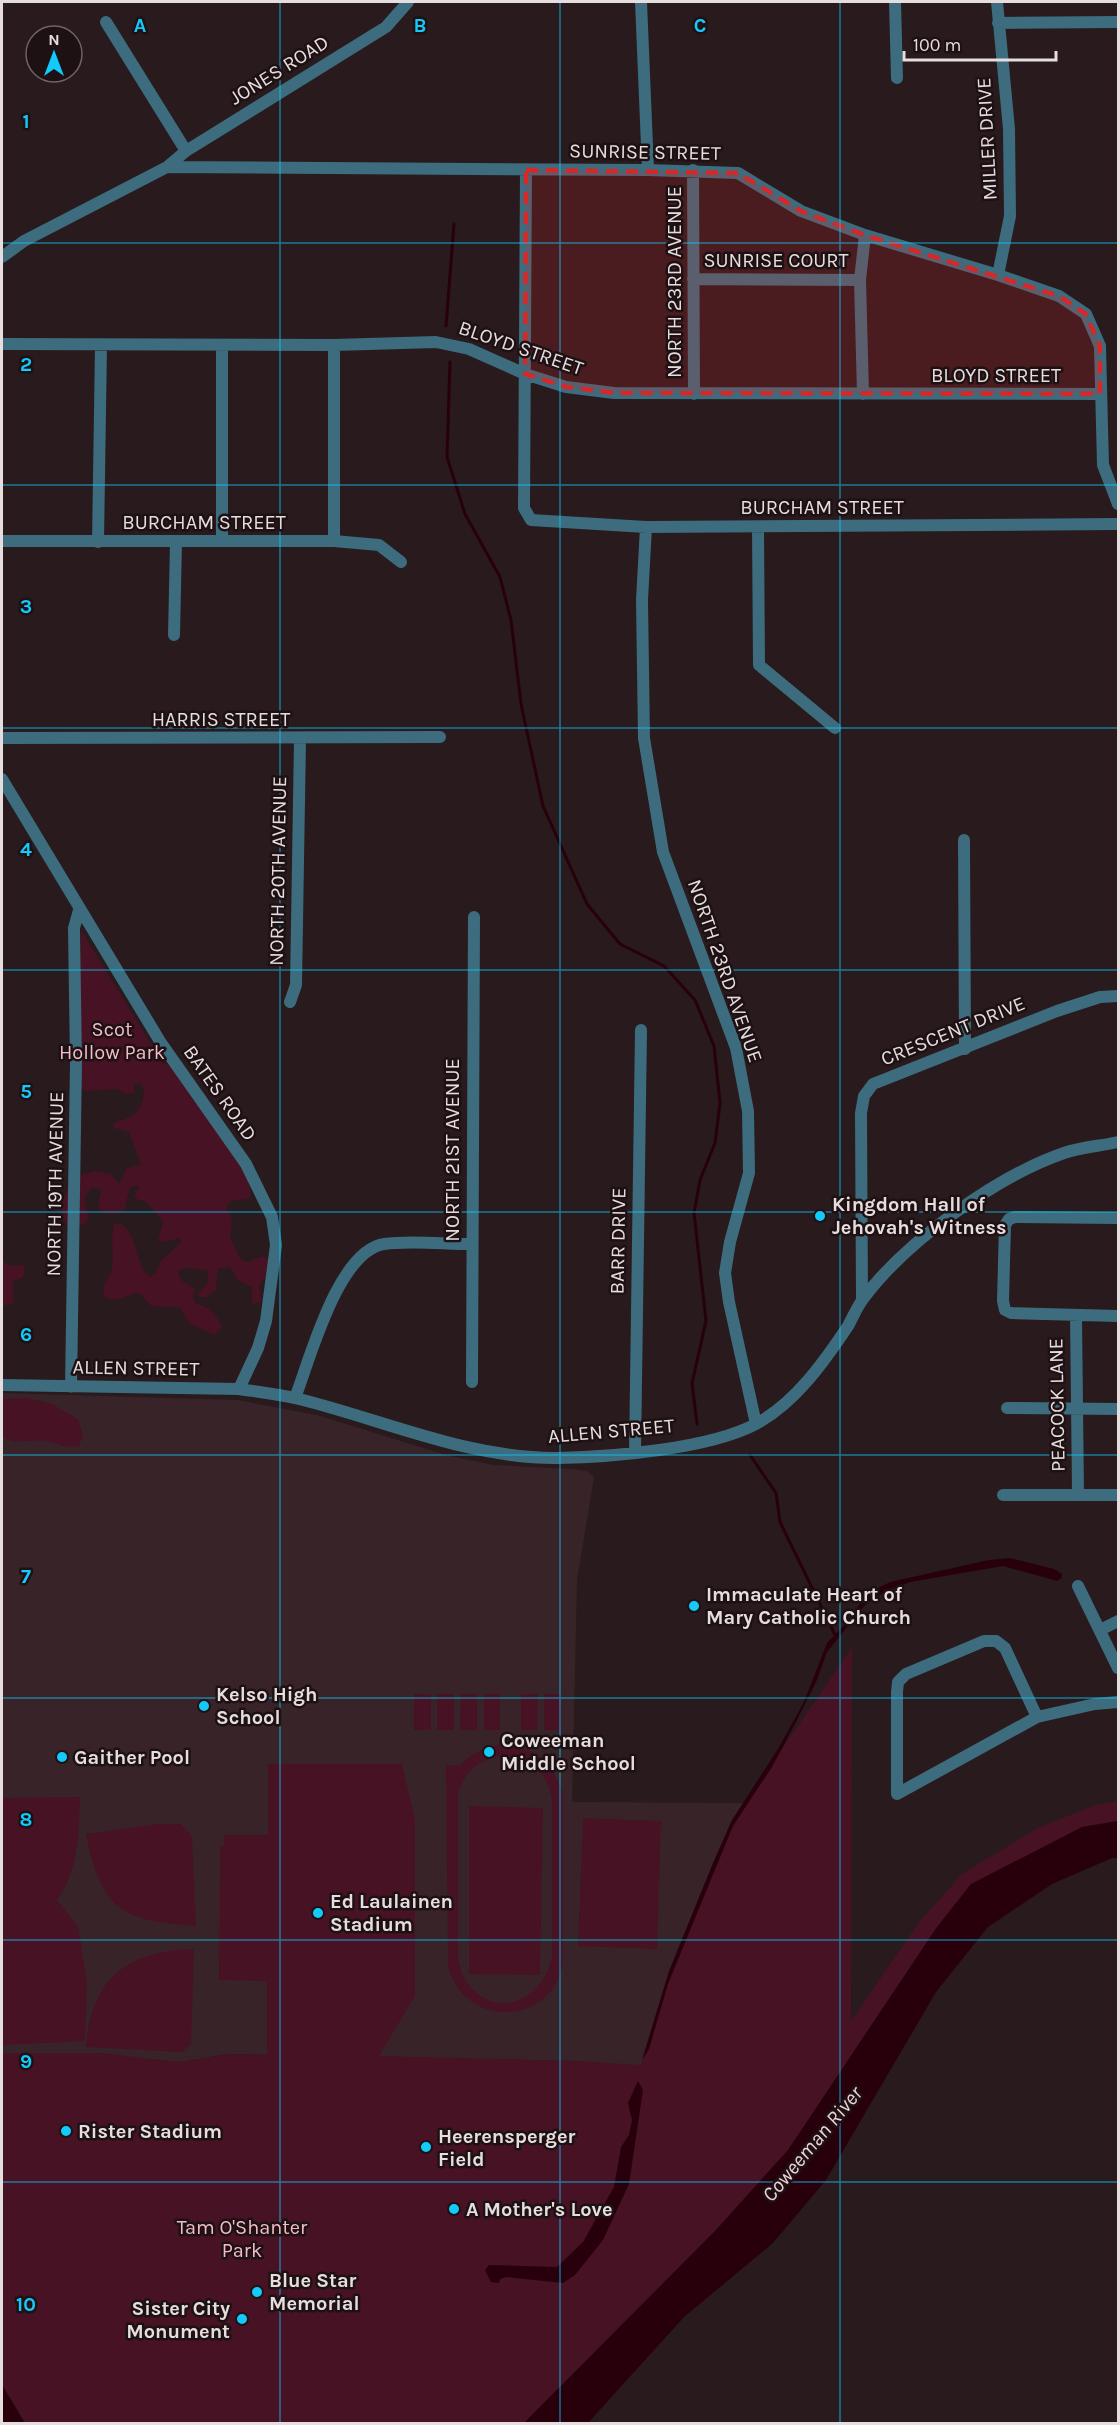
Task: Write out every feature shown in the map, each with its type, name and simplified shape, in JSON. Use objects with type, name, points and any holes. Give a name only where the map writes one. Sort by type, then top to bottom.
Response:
[{"type":"street","name":"JONES ROAD","points":[[166,167],[186,150],[386,27],[408,2]]},
{"type":"street","points":[[642,2],[648,170]]},
{"type":"street","points":[[895,2],[897,78]]},
{"type":"street","name":"MILLER DRIVE","points":[[997,2],[1009,129],[1010,216],[998,274]]},
{"type":"street","points":[[106,22],[186,150]]},
{"type":"street","points":[[998,23],[1119,22]]},
{"type":"street","name":"SUNRISE STREET","points":[[2,256],[24,241],[166,167],[693,170],[738,173],[801,211],[865,235],[998,274],[1059,296],[1086,314],[1100,346],[1103,465],[1119,504]]},
{"type":"street","points":[[525,374],[526,170]]},
{"type":"street","name":"NORTH 23RD AVENUE","points":[[693,170],[694,394]]},
{"type":"street","points":[[863,394],[860,280],[865,235]]},
{"type":"street","name":"SUNRISE COURT","points":[[693,279],[860,280]]},
{"type":"street","name":"BLOYD STREET","points":[[2,344],[444,343],[469,349],[525,374],[588,391],[694,394],[1100,394]]},
{"type":"street","points":[[98,542],[101,345]]},
{"type":"street","points":[[222,345],[222,541]]},
{"type":"street","points":[[334,345],[334,541]]},
{"type":"street","name":"BURCHAM STREET","points":[[525,374],[524,508],[527,516],[537,522],[646,527],[758,528],[1119,524]]},
{"type":"street","name":"NORTH 23RD AVENUE","points":[[646,527],[642,600],[644,738],[663,852],[736,1048],[748,1110],[749,1173],[730,1242],[725,1273],[729,1302],[756,1424]]},
{"type":"street","points":[[758,528],[759,665],[835,728]]},
{"type":"street","name":"BURCHAM STREET","points":[[2,541],[334,541],[379,545],[401,562]]},
{"type":"street","points":[[174,635],[176,542]]},
{"type":"street","name":"HARRIS STREET","points":[[2,738],[440,737]]},
{"type":"street","name":"NORTH 20TH AVENUE","points":[[290,1002],[296,986],[300,739]]},
{"type":"street","name":"BATES ROAD","points":[[2,779],[161,1043],[246,1164],[272,1217],[276,1245],[266,1321],[258,1348],[239,1389]]},
{"type":"street","points":[[964,840],[965,1049]]},
{"type":"street","name":"NORTH 19TH AVENUE","points":[[71,1387],[76,1063],[75,928],[79,910]]},
{"type":"street","name":"NORTH 21ST AVENUE","points":[[472,1382],[474,917]]},
{"type":"street","name":"CRESCENT DRIVE","points":[[862,1299],[861,1113],[864,1096],[873,1084],[1057,1011],[1100,997],[1119,996]]},
{"type":"street","name":"BARR DRIVE","points":[[634,1453],[640,1030]]},
{"type":"street","name":"ALLEN STREET","points":[[2,1385],[239,1389],[295,1398],[423,1436],[511,1455],[556,1458],[634,1453],[718,1439],[756,1424],[788,1402],[848,1326],[862,1299],[914,1244],[998,1184],[1065,1152],[1119,1142]]},
{"type":"street","name":"PEACOCK LANE","points":[[1119,1218],[1015,1217],[1009,1219],[1005,1225],[1005,1310],[1011,1314],[1119,1316]]},
{"type":"street","points":[[295,1398],[328,1307],[354,1260],[382,1244],[471,1244]]},
{"type":"street","name":"PEACOCK LANE","points":[[1076,1316],[1078,1494]]},
{"type":"street","points":[[1007,1408],[1119,1409]]},
{"type":"street","points":[[1003,1495],[1119,1495]]},
{"type":"street","points":[[1078,1586],[1119,1668]]},
{"type":"street","points":[[1100,1630],[1119,1621]]},
{"type":"street","points":[[1037,1717],[1005,1648],[996,1641],[984,1641],[906,1674],[898,1682],[897,1692],[897,1794],[1037,1717],[1095,1704],[1119,1702]]},
{"type":"highlighted area","points":[[526,170],[738,173],[801,211],[865,235],[1059,296],[1086,314],[1100,346],[1100,394],[614,393],[566,387],[525,374]]},
{"type":"shaded area","name":"Kelso High School","points":[[2,1393],[237,1400],[317,1415],[446,1455],[493,1465],[587,1471],[594,1477],[577,1580],[572,1802],[745,1803],[654,2027],[641,2066],[577,2061],[228,2054],[188,2061],[168,2061],[97,2053],[2,2053]]},
{"type":"green space","name":"Scot Hollow Park","points":[[81,930],[156,1052],[153,1054],[159,1061],[178,1069],[192,1098],[238,1161],[250,1187],[250,1198],[231,1201],[227,1208],[232,1220],[230,1237],[241,1260],[248,1262],[263,1256],[270,1260],[269,1272],[259,1286],[262,1302],[252,1304],[252,1287],[238,1280],[230,1267],[218,1269],[216,1290],[207,1297],[199,1297],[198,1293],[209,1281],[207,1270],[185,1268],[178,1272],[181,1280],[195,1289],[193,1297],[196,1304],[209,1309],[218,1319],[222,1328],[214,1335],[190,1324],[180,1308],[151,1306],[139,1293],[113,1300],[104,1296],[105,1284],[112,1268],[114,1224],[122,1224],[127,1230],[141,1265],[150,1277],[156,1273],[160,1262],[181,1242],[180,1238],[165,1242],[158,1240],[163,1222],[146,1202],[138,1200],[134,1195],[139,1188],[137,1185],[130,1188],[124,1211],[121,1213],[112,1214],[100,1211],[98,1204],[101,1192],[99,1188],[92,1188],[84,1197],[89,1217],[85,1224],[71,1228],[62,1220],[62,1204],[71,1178],[95,1171],[111,1174],[119,1184],[126,1169],[141,1164],[129,1132],[114,1128],[113,1124],[132,1116],[138,1109],[144,1091],[141,1083],[134,1084],[135,1092],[127,1094],[116,1089],[86,1091],[79,1087]]},
{"type":"green space","points":[[2,1260],[9,1266],[22,1265],[25,1268],[23,1277],[13,1282],[14,1303],[2,1306]]},
{"type":"green space","points":[[27,1398],[52,1404],[78,1419],[83,1435],[79,1446],[66,1446],[45,1441],[18,1442],[2,1437],[2,1399]]},
{"type":"green space","name":"Tam O'Shanter Park","points":[[852,1647],[851,2021],[919,1922],[962,1874],[1039,1827],[1096,1805],[1118,1801],[1118,1821],[1082,1827],[937,1927],[788,2150],[715,2231],[524,2423],[25,2423],[2,2385],[2,2053],[97,2053],[168,2061],[188,2061],[228,2054],[267,2055],[267,1981],[219,1980],[220,1846],[224,1846],[224,1835],[268,1835],[268,1764],[402,1764],[415,1820],[415,1996],[379,2056],[577,2061],[641,2065],[665,1990],[728,1833],[745,1803]]},
{"type":"green space","points":[[414,1694],[431,1694],[431,1730],[414,1730]]},
{"type":"green space","points":[[437,1694],[454,1694],[454,1730],[437,1730]]},
{"type":"green space","points":[[461,1694],[477,1694],[477,1730],[460,1730]]},
{"type":"green space","points":[[484,1694],[500,1694],[500,1730],[484,1730]]},
{"type":"green space","points":[[521,1694],[538,1694],[537,1730],[521,1730]]},
{"type":"green space","points":[[544,1694],[561,1694],[561,1730],[544,1730]]},
{"type":"green space","points":[[509,1744],[528,1750],[544,1761],[555,1775],[563,1794],[563,1960],[557,1982],[544,1998],[528,2008],[509,2012],[490,2010],[472,2002],[457,1987],[448,1966],[446,1765],[460,1765],[483,1749]],"holes":[[[500,1756],[510,1757],[535,1768],[550,1790],[552,1800],[552,1956],[548,1971],[540,1983],[518,2000],[505,2003],[492,2002],[468,1984],[458,1958],[458,1794],[464,1780],[478,1764]]]},
{"type":"green space","points":[[80,1797],[74,1864],[57,1900],[78,1926],[87,1982],[85,2041],[2,2045],[2,1798]]},
{"type":"green space","points":[[469,1806],[543,1808],[540,1975],[469,1974]]},
{"type":"green space","points":[[583,1818],[661,1821],[657,1949],[578,1946]]},
{"type":"green space","points":[[157,1824],[181,1824],[192,1836],[196,1926],[170,1924],[132,1915],[108,1896],[99,1880],[86,1834]]},
{"type":"green space","points":[[194,1949],[191,2044],[182,2052],[86,2047],[96,2003],[105,1986],[117,1973],[149,1955]]},
{"type":"water","points":[[1010,1558],[1054,1569],[1062,1574],[1062,1578],[1057,1581],[1003,1566],[910,1582],[886,1591],[865,1605],[827,1652],[817,1680],[772,1767],[733,1826],[668,1984],[649,2049],[642,2060],[669,1971],[732,1820],[778,1749],[804,1702],[827,1643],[851,1618],[865,1595],[890,1582],[989,1560]]},
{"type":"water","name":"Coweeman River","points":[[1118,1821],[1118,1858],[1112,1858],[1052,1884],[988,1927],[936,1992],[826,2180],[773,2243],[684,2317],[588,2423],[524,2423],[715,2231],[788,2150],[937,1927],[971,1884],[1082,1827]]},
{"type":"water","points":[[638,2081],[643,2090],[629,2184],[603,2240],[575,2275],[563,2283],[506,2277],[500,2279],[499,2283],[491,2282],[485,2270],[489,2265],[557,2267],[583,2242],[614,2187],[621,2147],[629,2135],[632,2120],[628,2103]]},
{"type":"water","points":[[2,2385],[25,2423],[2,2423]]},
{"type":"waterway","points":[[446,326],[454,224]]},
{"type":"waterway","points":[[450,362],[447,457],[465,514],[500,577],[511,620],[521,704],[543,806],[587,904],[620,944],[664,966],[695,1000],[714,1046],[720,1103],[715,1143],[700,1180],[694,1213],[706,1321],[692,1383],[697,1424]]},
{"type":"waterway","points":[[750,1455],[776,1493],[780,1522],[835,1635]]},
{"type":"place","name":"Kingdom Hall of Jehovah's Witness","points":[[820,1216]]},
{"type":"place","name":"Immaculate Heart of Mary Catholic Church","points":[[694,1606]]},
{"type":"place","name":"Kelso High School","points":[[204,1706]]},
{"type":"place","name":"Coweeman Middle School","points":[[489,1752]]},
{"type":"place","name":"Gaither Pool","points":[[62,1757]]},
{"type":"place","name":"Ed Laulainen Stadium","points":[[318,1913]]},
{"type":"place","name":"Rister Stadium","points":[[66,2131]]},
{"type":"place","name":"Heerensperger Field","points":[[426,2147]]},
{"type":"place","name":"A Mother's Love","points":[[454,2209]]},
{"type":"place","name":"Blue Star Memorial","points":[[257,2292]]},
{"type":"place","name":"Sister City Monument","points":[[242,2319]]}]
